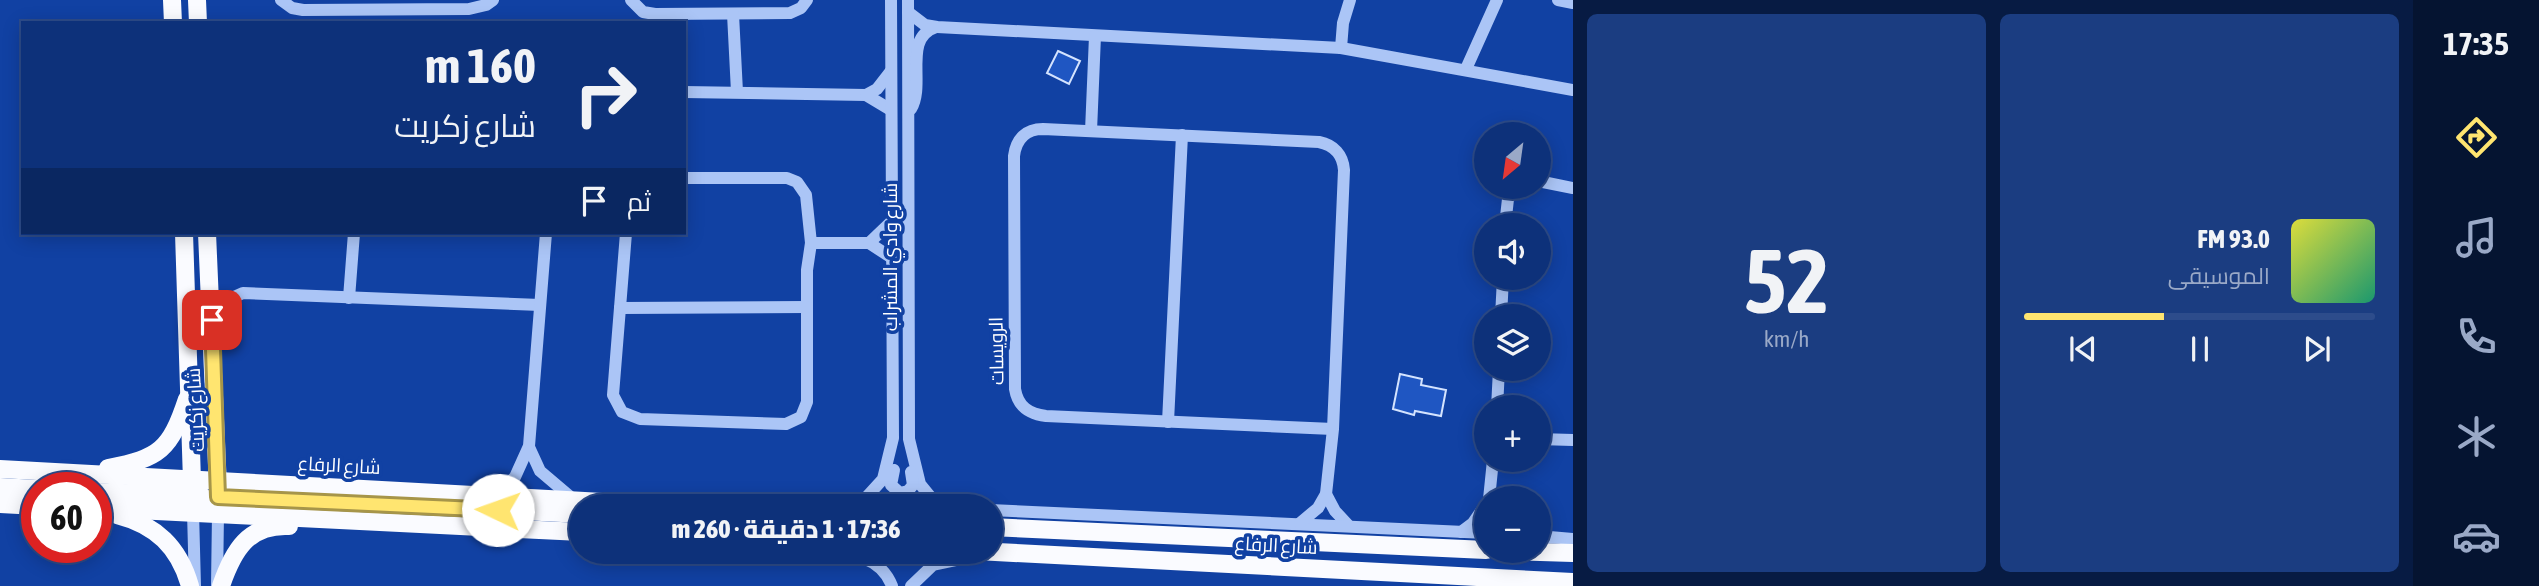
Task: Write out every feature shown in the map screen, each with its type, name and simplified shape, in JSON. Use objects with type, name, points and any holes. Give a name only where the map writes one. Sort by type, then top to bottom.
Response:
[{"type":"main road","points":[[172,0],[173,21]]},
{"type":"main road","points":[[198,0],[198,21]]},
{"type":"main road","name":"شارع زكريت","points":[[184,235],[191,386],[192,488]]},
{"type":"main road","name":"شارع زكريت","points":[[207,235],[218,488]]},
{"type":"main road","points":[[88,472],[137,463],[158,454],[175,432],[191,386]]},
{"type":"main road","name":"شارع الرفاع","points":[[0,469],[46,472]]},
{"type":"main road","points":[[192,488],[206,475],[214,472],[218,488]]},
{"type":"main road","name":"شارع الرفاع","points":[[112,478],[192,488],[494,496],[569,506]]},
{"type":"main road","points":[[0,487],[21,488]]},
{"type":"main road","points":[[112,491],[192,488],[207,495],[218,488],[569,507]]},
{"type":"main road","name":"شارع الرفاع","points":[[112,506],[192,488]]},
{"type":"main road","name":"شارع الرفاع","points":[[218,488],[348,520],[569,531]]},
{"type":"main road","points":[[0,504],[21,505]]},
{"type":"main road","points":[[112,513],[133,519],[162,536],[178,555],[192,586]]},
{"type":"main road","points":[[219,586],[235,551],[255,533],[272,526],[322,526],[348,520]]},
{"type":"main road","name":"شارع الرفاع","points":[[1003,528],[1474,549]]},
{"type":"main road","name":"شارع الرفاع","points":[[1003,552],[1571,581]]},
{"type":"main road","points":[[1551,552],[1573,553]]},
{"type":"street","points":[[281,0],[288,6],[303,10],[423,16],[475,9],[493,0]]},
{"type":"street","points":[[631,0],[638,9],[649,14],[790,13],[801,8],[807,0]]},
{"type":"street","name":"شارع وادي المشراب","points":[[869,494],[883,479],[893,438],[891,0]]},
{"type":"street","points":[[1341,48],[1343,23],[1350,0]]},
{"type":"street","points":[[1466,69],[1497,0]]},
{"type":"street","points":[[1558,0],[1573,3]]},
{"type":"street","points":[[908,6],[925,25],[937,27],[1341,48],[1573,90]]},
{"type":"street","name":"شارع وادي المشراب","points":[[908,6],[909,439],[920,484],[928,494]]},
{"type":"street","points":[[733,14],[737,92]]},
{"type":"street","points":[[909,112],[918,92],[919,41],[924,33],[937,27]]},
{"type":"street","points":[[1091,131],[1095,36]]},
{"type":"street","points":[[866,95],[877,89],[891,71]]},
{"type":"street","points":[[686,92],[866,95],[891,110]]},
{"type":"street","name":"الرويسات","points":[[1326,494],[1333,429],[1344,170],[1342,158],[1335,149],[1319,142],[1037,129],[1027,132],[1016,145],[1016,396],[1022,407],[1040,415],[1333,429]]},
{"type":"street","points":[[1168,422],[1182,135]]},
{"type":"street","points":[[625,235],[613,395],[618,407],[627,416],[786,424],[801,417],[807,402],[807,307],[811,243],[806,195],[792,179],[686,178]]},
{"type":"street","points":[[1551,184],[1573,188]]},
{"type":"street","points":[[869,243],[892,221]]},
{"type":"street","points":[[349,298],[354,235]]},
{"type":"street","points":[[494,496],[515,477],[529,446],[545,235]]},
{"type":"street","points":[[811,243],[869,243],[892,258]]},
{"type":"street","points":[[212,320],[225,301],[243,293],[540,305]]},
{"type":"street","points":[[620,308],[807,307]]},
{"type":"street","points":[[893,438],[896,458],[890,481],[893,489],[901,493],[908,491],[913,485],[909,439]]},
{"type":"street","points":[[1551,439],[1573,440]]},
{"type":"street","points":[[529,446],[540,471],[569,499]]},
{"type":"street","name":"شارع زكريت","points":[[192,488],[192,586]]},
{"type":"street","name":"شارع زكريت","points":[[218,488],[219,586]]},
{"type":"street","points":[[1300,523],[1318,508],[1326,494]]},
{"type":"street","points":[[1326,494],[1335,512],[1349,526]]},
{"type":"street","name":"شارع الرفاع","points":[[1003,511],[1474,533]]},
{"type":"street","points":[[1461,532],[1474,522]]},
{"type":"street","points":[[1551,537],[1573,539]]},
{"type":"street","points":[[875,564],[883,569],[892,586]]},
{"type":"street","points":[[911,586],[933,565],[938,564]]},
{"type":"building","points":[[1058,51],[1080,61],[1069,84],[1047,73]]},
{"type":"building","points":[[1400,374],[1422,379],[1421,385],[1446,390],[1441,416],[1415,411],[1414,415],[1393,409]]},
{"type":"route","points":[[212,320],[219,461],[218,497],[250,496],[498,510]]}]
